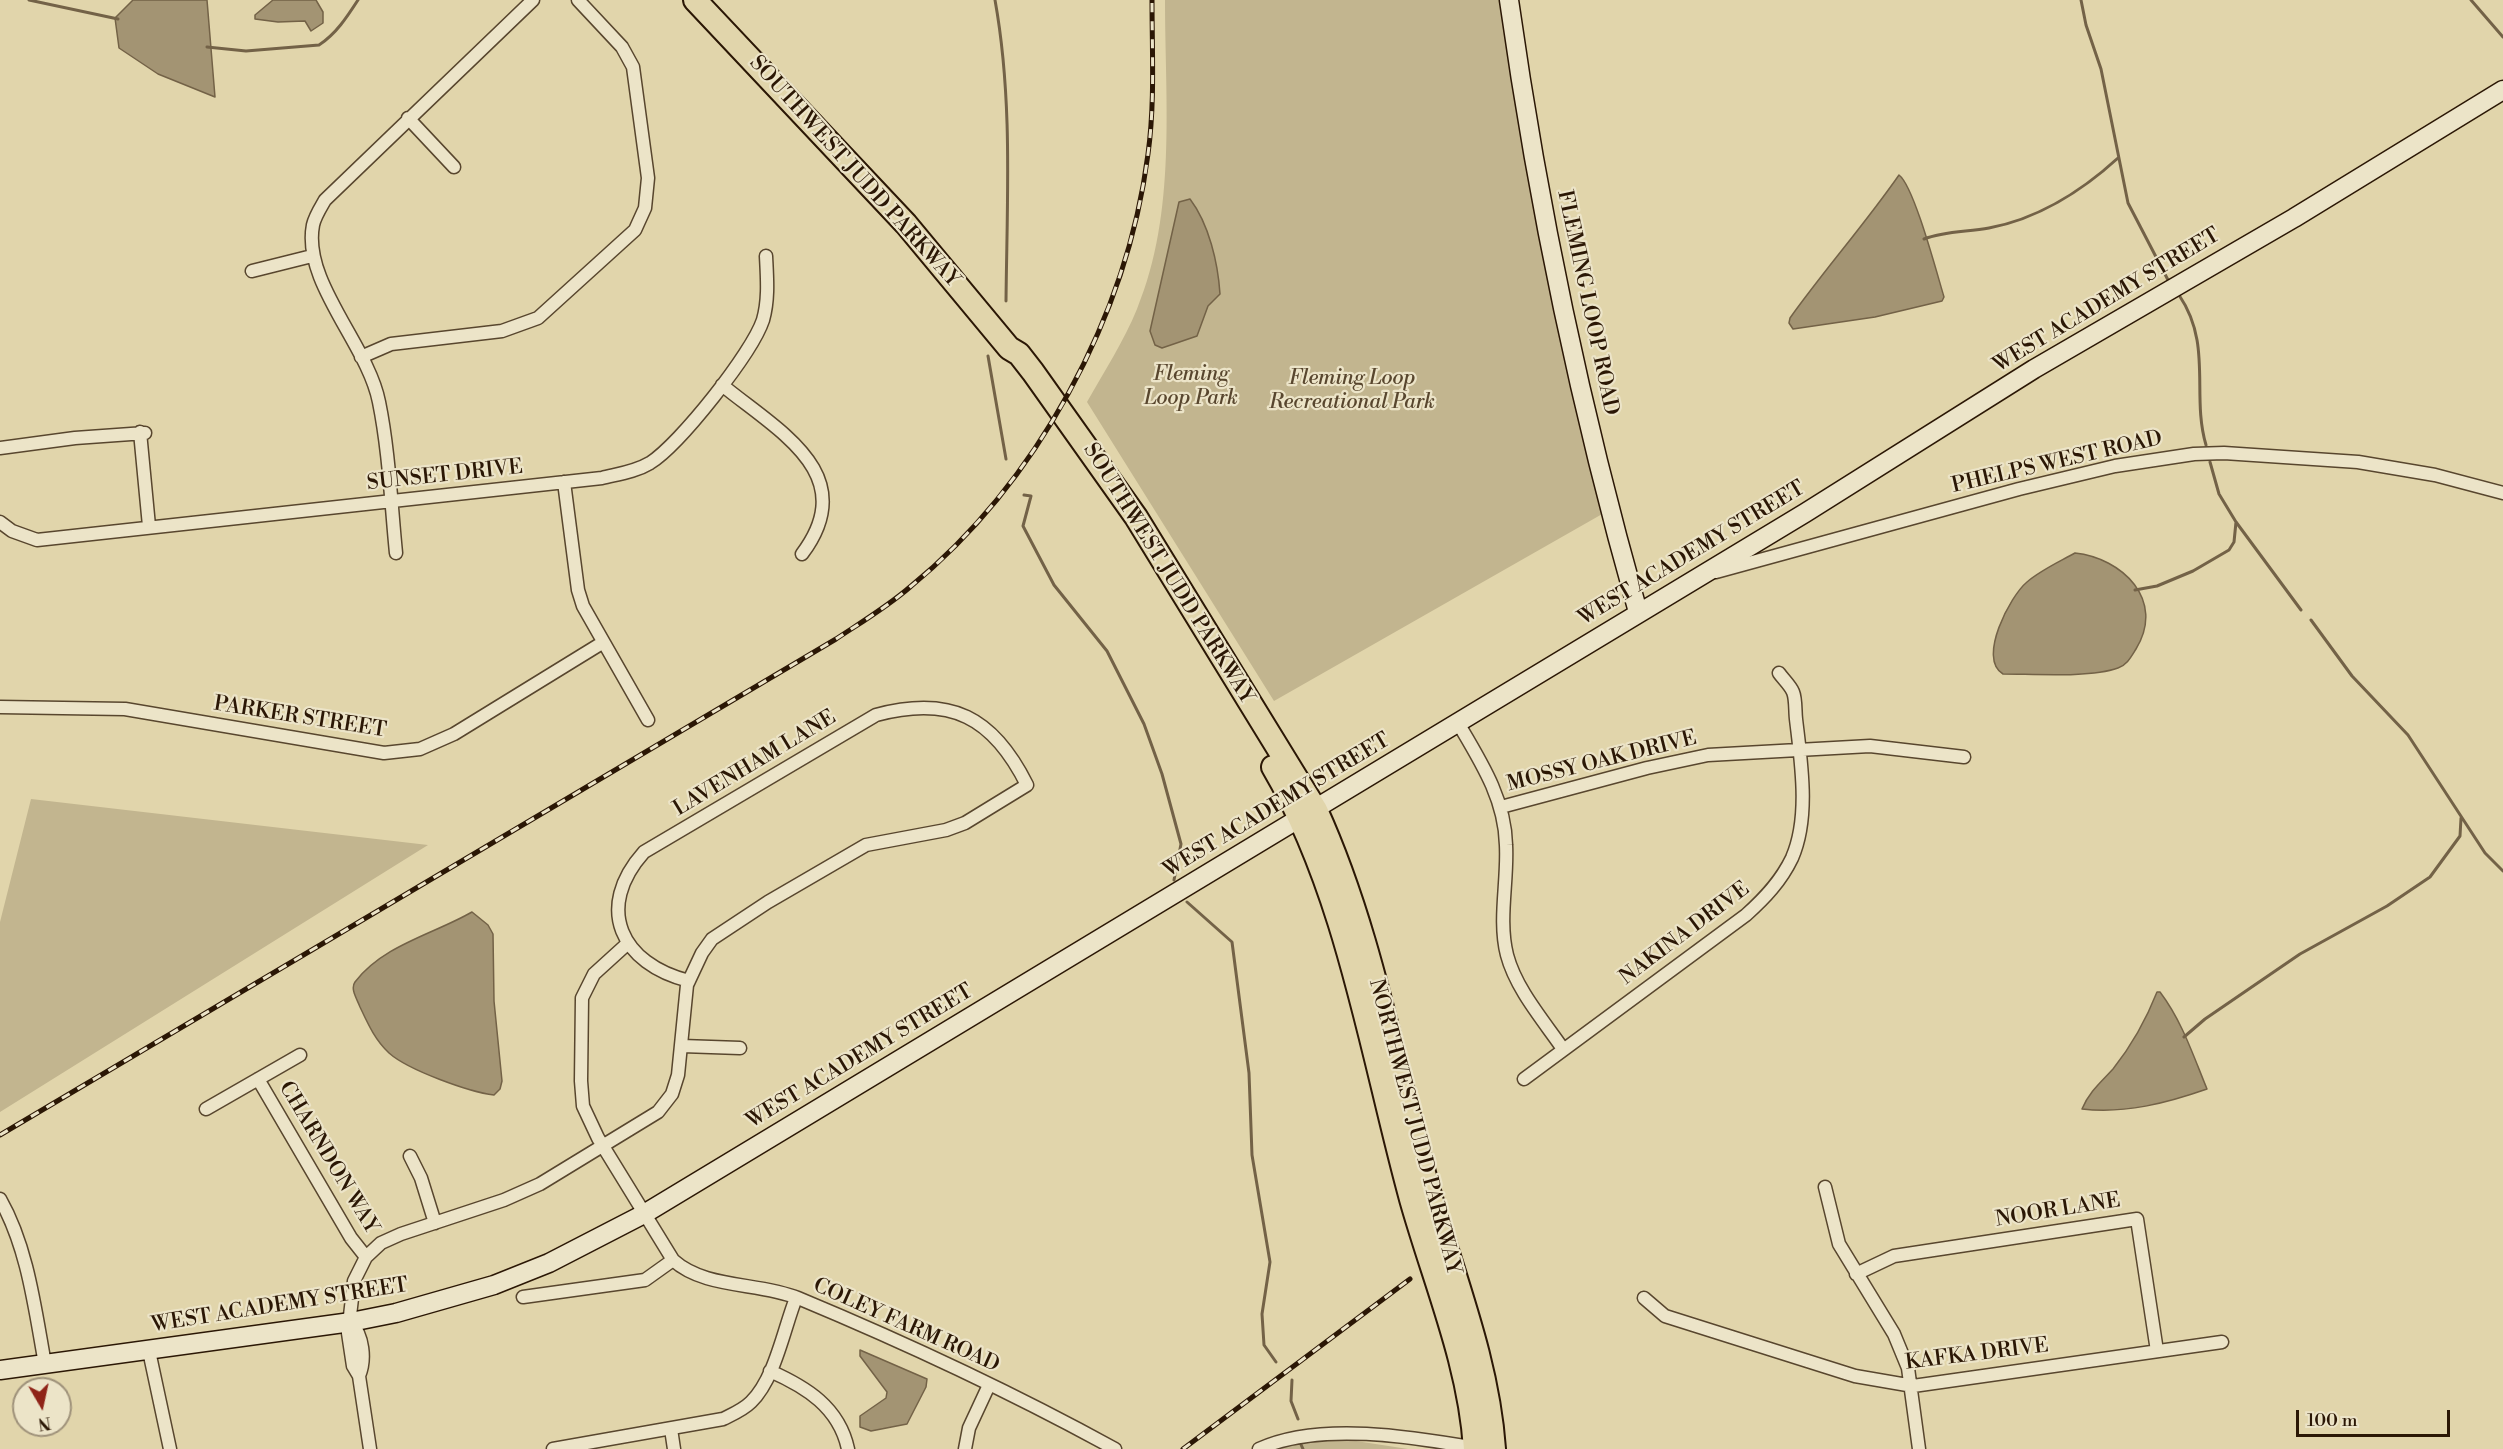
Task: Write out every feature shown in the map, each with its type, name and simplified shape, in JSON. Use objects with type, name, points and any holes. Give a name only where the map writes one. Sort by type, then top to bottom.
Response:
[{"type":"highway","name":"SOUTHWEST JUDD PARKWAY","points":[[695,0],[906,224],[1009,348],[1019,354],[1033,372],[1119,490],[1308,814]]},
{"type":"highway","name":"NORTHWEST JUDD PARKWAY","points":[[1308,814],[1329,840],[1360,931],[1431,1198],[1480,1362],[1489,1403],[1482,1449]]},
{"type":"main road","name":"FLEMING LOOP ROAD","points":[[1509,0],[1539,194],[1557,282],[1638,612]]},
{"type":"main road","name":"WEST ACADEMY STREET","points":[[0,1370],[351,1322],[431,1304],[494,1285],[549,1263],[644,1214],[1458,723],[2034,369],[2286,222],[2503,90]]},
{"type":"street","points":[[396,553],[379,401],[361,357],[319,275],[312,256],[313,223],[325,200],[533,0]]},
{"type":"street","points":[[361,357],[391,344],[502,330],[538,318],[635,230],[645,208],[648,178],[633,67],[622,47],[578,0]]},
{"type":"street","points":[[408,118],[454,167]]},
{"type":"street","points":[[252,270],[312,256]]},
{"type":"street","name":"SUNSET DRIVE","points":[[0,522],[12,531],[37,540],[602,478],[632,471],[663,453],[722,385],[753,343],[763,318],[768,281],[766,256]]},
{"type":"street","points":[[722,385],[808,457],[820,481],[824,506],[816,533],[802,554]]},
{"type":"street","points":[[0,448],[143,433],[149,526]]},
{"type":"street","name":"PHELPS WEST ROAD","points":[[1698,577],[2019,489],[2115,466],[2194,454],[2224,453],[2358,462],[2435,475],[2503,493]]},
{"type":"street","points":[[564,482],[578,590],[602,643],[648,720]]},
{"type":"street","name":"PARKER STREET","points":[[0,707],[125,710],[384,753],[420,749],[454,734],[602,643]]},
{"type":"street","name":"NAKINA DRIVE","points":[[1524,1079],[1703,948],[1770,893],[1793,856],[1802,801],[1800,749],[1793,692],[1779,673]]},
{"type":"street","name":"LAVENHAM LANE","points":[[627,944],[620,925],[620,890],[630,868],[644,852],[876,715],[901,708],[923,707],[966,716],[1002,741],[1028,784],[965,823],[946,830],[888,839],[866,845],[847,855],[712,939],[702,953],[689,981]]},
{"type":"street","points":[[1458,723],[1491,780],[1501,807],[1506,843],[1503,930],[1506,954],[1513,975],[1563,1049]]},
{"type":"street","name":"MOSSY OAK DRIVE","points":[[1501,807],[1647,768],[1708,755],[1870,746],[1964,757]]},
{"type":"street","points":[[370,1449],[359,1377],[353,1366],[348,1336],[354,1281],[366,1257],[381,1243],[504,1200],[540,1184],[658,1112],[672,1094],[678,1075],[689,981],[657,970],[627,944]]},
{"type":"street","name":"COLEY FARM ROAD","points":[[627,944],[594,974],[586,985],[582,998],[581,1082],[584,1106],[603,1147],[673,1260],[690,1272],[707,1278],[764,1287],[796,1298],[989,1385],[1115,1449]]},
{"type":"street","points":[[682,1046],[740,1048]]},
{"type":"street","points":[[206,1108],[300,1055]]},
{"type":"street","name":"CHARNDON WAY","points":[[258,1079],[351,1238],[366,1257]]},
{"type":"street","points":[[410,1156],[421,1178],[435,1223]]},
{"type":"street","points":[[1825,1187],[1839,1244],[1894,1334],[1913,1386],[1920,1449]]},
{"type":"street","points":[[0,1200],[21,1250],[45,1364]]},
{"type":"street","name":"NOOR LANE","points":[[1856,1274],[1894,1256],[2137,1219],[2157,1351]]},
{"type":"street","points":[[523,1297],[645,1280],[673,1260]]},
{"type":"street","points":[[553,1449],[578,1442],[723,1419],[742,1410],[753,1400],[770,1371],[796,1298]]},
{"type":"street","name":"KAFKA DRIVE","points":[[1644,1298],[1665,1316],[1855,1376],[1913,1386],[2222,1342]]},
{"type":"street","points":[[149,1351],[171,1449]]},
{"type":"street","points":[[770,1371],[802,1386],[826,1406],[841,1429],[848,1449]]},
{"type":"street","points":[[965,1449],[969,1428],[989,1385]]},
{"type":"street","points":[[671,1429],[674,1449]]},
{"type":"street","points":[[1260,1449],[1282,1440],[1330,1433],[1360,1434],[1482,1449]]},
{"type":"green space","name":"Fleming Loop Recreational Park","points":[[1165,0],[1506,0],[1611,509],[1274,701],[1087,402],[1132,321],[1150,272],[1158,234],[1166,156]]},
{"type":"green space","points":[[31,799],[428,845],[0,1112],[0,922]]},
{"type":"green space","points":[[1317,1435],[1408,1449],[1276,1449]]},
{"type":"shaded area","points":[[133,0],[207,0],[215,97],[158,74],[119,48],[115,18]]},
{"type":"shaded area","points":[[273,0],[316,0],[323,12],[323,23],[311,31],[305,21],[278,22],[255,19],[255,15]]},
{"type":"shaded area","points":[[1899,175],[1905,182],[1918,212],[1944,297],[1942,301],[1875,317],[1793,329],[1789,323],[1790,318]]},
{"type":"shaded area","points":[[1190,199],[1197,209],[1211,244],[1220,294],[1208,306],[1197,336],[1162,348],[1155,345],[1150,331],[1179,202]]},
{"type":"shaded area","points":[[2075,553],[2109,563],[2134,584],[2142,598],[2146,614],[2144,631],[2136,649],[2124,665],[2106,671],[2062,675],[2003,674],[1996,666],[1993,655],[1999,628],[2012,600],[2032,578]]},
{"type":"shaded area","points":[[472,912],[488,925],[493,934],[494,1001],[502,1081],[500,1089],[494,1095],[470,1090],[439,1079],[398,1060],[389,1053],[372,1032],[354,991],[355,982],[367,969],[394,949]]},
{"type":"shaded area","points":[[2157,992],[2160,992],[2168,1003],[2181,1026],[2207,1089],[2177,1099],[2130,1109],[2082,1109],[2092,1092],[2113,1069],[2132,1041]]},
{"type":"shaded area","points":[[860,1350],[927,1379],[926,1387],[907,1424],[871,1431],[860,1427],[860,1416],[886,1398],[887,1392],[860,1356]]},
{"type":"waterway","points":[[29,0],[118,19]]},
{"type":"waterway","points":[[207,47],[246,51],[319,45],[336,30],[358,0]]},
{"type":"waterway","points":[[995,0],[1001,38],[1007,113],[1006,301]]},
{"type":"waterway","points":[[2081,0],[2086,25],[2101,69],[2128,203],[2168,280]]},
{"type":"waterway","points":[[2471,0],[2503,37]]},
{"type":"waterway","points":[[1924,239],[2007,224],[2041,211],[2089,182],[2118,158]]},
{"type":"waterway","points":[[2179,295],[2189,314],[2199,351],[2200,407],[2206,445]]},
{"type":"waterway","points":[[988,356],[1006,459]]},
{"type":"waterway","points":[[2210,462],[2219,494],[2236,522],[2301,610]]},
{"type":"waterway","points":[[1024,495],[1031,496],[1023,526],[1054,585],[1107,651],[1144,724],[1162,774],[1181,844],[1174,880]]},
{"type":"waterway","points":[[2135,590],[2157,586],[2193,571],[2229,550],[2234,542],[2236,522]]},
{"type":"waterway","points":[[2311,620],[2352,676],[2408,735],[2485,853],[2503,871]]},
{"type":"waterway","points":[[2184,1037],[2205,1019],[2300,954],[2387,906],[2430,877],[2460,836],[2461,818]]},
{"type":"waterway","points":[[1187,902],[1232,942],[1249,1073],[1252,1155],[1270,1262],[1262,1314],[1264,1345],[1276,1362]]},
{"type":"waterway","points":[[1292,1380],[1291,1401],[1298,1419]]},
{"type":"waterway","points":[[1299,1440],[1303,1449]]},
{"type":"railway","points":[[0,1135],[836,639],[901,594],[956,545],[998,498],[1036,447],[1069,393],[1097,335],[1120,276],[1137,215],[1148,154],[1152,97],[1152,0]]},
{"type":"railway","points":[[1183,1449],[1410,1279]]},
{"type":"park label","name":"Fleming Loop Park","points":[[1191,387]]}]
